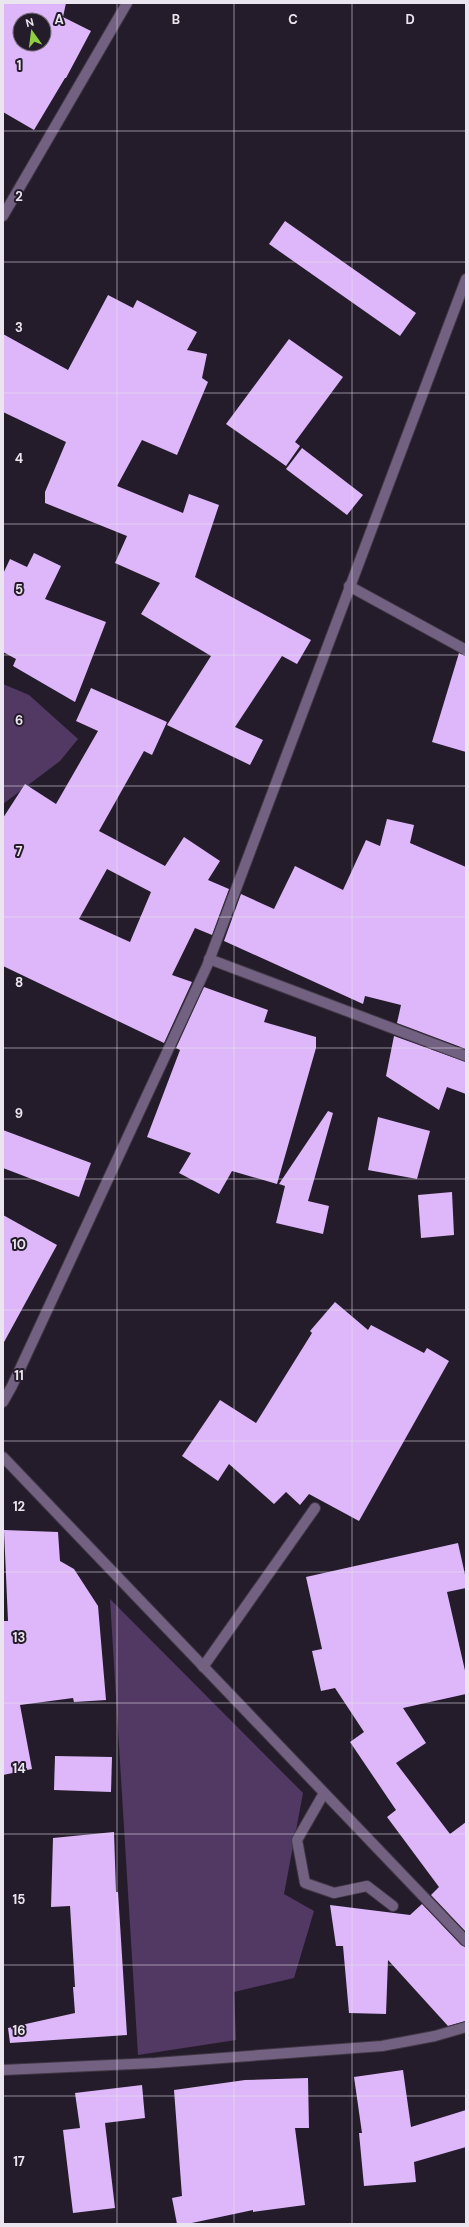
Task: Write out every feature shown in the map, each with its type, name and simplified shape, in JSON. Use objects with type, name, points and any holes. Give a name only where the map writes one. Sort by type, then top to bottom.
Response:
[{"type":"street","points":[[3,216],[127,3]]},
{"type":"street","points":[[3,1402],[12,1386],[209,959],[466,279]]},
{"type":"street","points":[[349,586],[466,650]]},
{"type":"street","points":[[209,959],[466,1056]]},
{"type":"street","points":[[3,1457],[466,1941]]},
{"type":"street","points":[[203,1667],[315,1508]]},
{"type":"street","points":[[324,1793],[297,1840],[305,1883],[334,1893],[367,1886],[393,1906]]},
{"type":"street","points":[[3,2070],[155,2063],[382,2046],[435,2036],[466,2027]]},
{"type":"shaded area","points":[[3,684],[29,695],[78,739],[60,761],[3,804]]},
{"type":"shaded area","points":[[110,1599],[303,1793],[284,1894],[314,1911],[294,1978],[234,1992],[236,2040],[138,2055]]},
{"type":"building","points":[[3,3],[66,3],[63,17],[91,31],[66,78],[34,130],[3,112]]},
{"type":"building","points":[[285,221],[416,313],[400,336],[269,244]]},
{"type":"building","points":[[108,295],[133,308],[137,300],[197,332],[187,350],[207,354],[202,378],[208,382],[177,455],[142,440],[117,486],[183,513],[189,494],[219,505],[195,577],[311,640],[297,664],[282,656],[235,727],[263,740],[250,765],[167,725],[211,656],[141,614],[160,583],[115,563],[127,536],[45,503],[45,492],[66,442],[3,412],[3,334],[68,370]]},
{"type":"building","points":[[289,339],[343,377],[295,442],[300,446],[286,466],[226,424]]},
{"type":"building","points":[[302,448],[363,495],[347,515],[286,469]]},
{"type":"building","points":[[34,553],[61,566],[45,599],[106,622],[75,702],[13,666],[16,659],[3,652],[3,574],[10,559],[27,567]]},
{"type":"building","points":[[459,653],[466,656],[466,752],[432,742]]},
{"type":"building","points":[[91,688],[167,722],[152,755],[144,751],[99,831],[165,866],[184,837],[220,861],[208,880],[229,889],[212,935],[195,928],[172,975],[192,982],[164,1043],[3,966],[3,818],[25,784],[56,804],[98,731],[76,721]],"holes":[[[107,869],[151,892],[130,942],[79,919]]]},
{"type":"building","points":[[387,819],[414,825],[410,843],[466,867],[466,1049],[397,1023],[401,1005],[365,996],[363,1004],[224,941],[241,894],[274,909],[295,866],[343,890],[366,840],[380,846]]},
{"type":"building","points":[[204,987],[268,1010],[264,1022],[316,1037],[316,1048],[277,1184],[232,1171],[219,1194],[179,1173],[191,1153],[147,1137],[180,1050],[176,1048]]},
{"type":"building","points":[[394,1036],[466,1062],[466,1094],[447,1087],[439,1110],[386,1076]]},
{"type":"building","points":[[328,1111],[333,1113],[308,1201],[329,1206],[323,1234],[276,1223],[285,1186],[279,1184]]},
{"type":"building","points":[[378,1117],[430,1131],[417,1179],[368,1170]]},
{"type":"building","points":[[3,1130],[91,1163],[79,1197],[3,1168]]},
{"type":"building","points":[[452,1192],[454,1235],[421,1238],[418,1195]]},
{"type":"building","points":[[3,1215],[57,1245],[3,1344]]},
{"type":"building","points":[[335,1302],[368,1330],[371,1325],[424,1353],[427,1348],[449,1361],[359,1521],[309,1494],[300,1505],[286,1492],[274,1504],[229,1464],[218,1481],[182,1456],[220,1400],[256,1423],[312,1333],[310,1331]]},
{"type":"building","points":[[4,1530],[58,1532],[60,1561],[74,1569],[98,1606],[106,1700],[74,1702],[73,1698],[20,1705],[32,1769],[3,1775],[3,1621],[8,1621]]},
{"type":"building","points":[[458,1543],[466,1579],[466,1588],[447,1592],[466,1675],[466,1694],[403,1708],[426,1743],[396,1763],[450,1834],[466,1822],[466,1932],[431,1895],[439,1887],[387,1817],[396,1810],[350,1742],[364,1732],[335,1688],[321,1691],[312,1651],[322,1649],[306,1577]]},
{"type":"building","points":[[55,1756],[112,1757],[111,1792],[54,1790]]},
{"type":"building","points":[[114,1832],[116,1892],[118,1892],[127,2035],[10,2043],[8,2028],[75,2013],[73,1987],[75,1987],[70,1906],[51,1907],[53,1838]]},
{"type":"building","points":[[422,1904],[461,1945],[466,1947],[466,2021],[448,2026],[388,1960],[386,2014],[349,2013],[343,1946],[336,1946],[330,1905],[410,1915]]},
{"type":"building","points":[[403,2070],[411,2127],[466,2110],[466,2147],[414,2162],[416,2182],[364,2186],[359,2133],[362,2133],[354,2077]]},
{"type":"building","points":[[308,2078],[309,2128],[295,2128],[305,2205],[253,2212],[253,2210],[187,2224],[177,2224],[172,2198],[182,2196],[174,2090],[245,2080]]},
{"type":"building","points":[[142,2085],[145,2118],[105,2123],[115,2208],[73,2213],[63,2130],[80,2128],[75,2093]]}]
